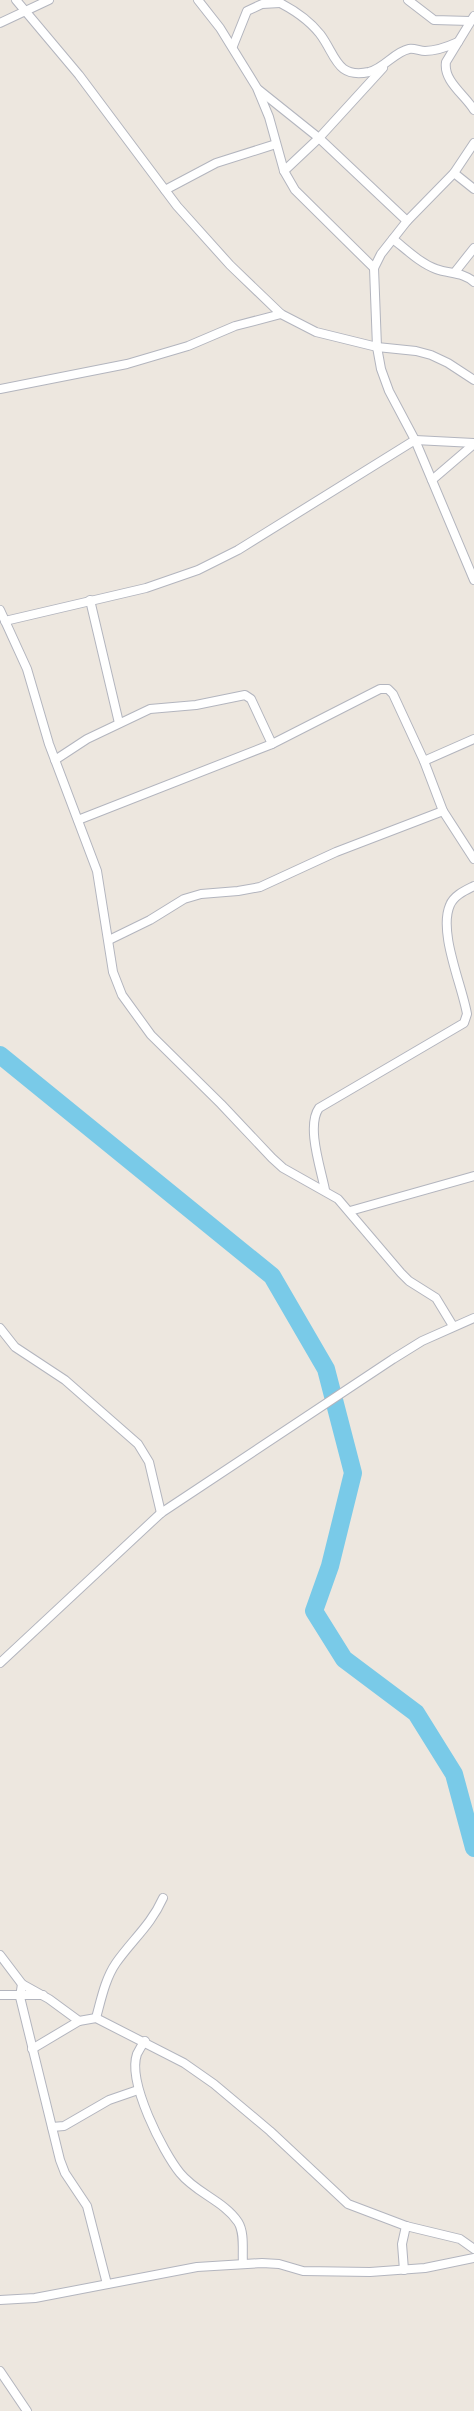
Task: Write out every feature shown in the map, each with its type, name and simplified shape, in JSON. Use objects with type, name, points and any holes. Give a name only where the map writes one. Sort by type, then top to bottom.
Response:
[{"type":"street","points":[[16,0],[24,13],[79,75],[165,190],[230,265],[281,314],[316,332],[377,347],[416,351],[431,355],[448,363],[474,380]]},
{"type":"street","points":[[0,23],[49,0]]},
{"type":"street","points":[[198,0],[233,46],[257,88],[269,117],[284,171],[295,190],[374,268]]},
{"type":"street","points":[[408,0],[434,20],[472,19]]},
{"type":"street","points":[[233,46],[247,11],[262,4],[277,1],[293,8],[320,34],[338,65],[346,71],[358,73],[383,68]]},
{"type":"street","points":[[472,19],[446,62],[445,70],[448,78],[471,99],[474,110]]},
{"type":"street","points":[[284,171],[318,138],[383,68],[410,49],[425,51],[441,49],[458,42]]},
{"type":"street","points":[[257,88],[318,138],[407,221]]},
{"type":"street","points":[[474,143],[454,172],[407,221],[381,254],[374,268],[377,347],[381,370],[389,391],[415,440],[474,578]]},
{"type":"street","points":[[165,190],[216,163],[276,144]]},
{"type":"street","points":[[454,172],[474,189]]},
{"type":"street","points":[[394,239],[416,258],[437,270],[455,272],[474,282]]},
{"type":"street","points":[[455,272],[474,248]]},
{"type":"street","points":[[0,389],[128,364],[188,346],[235,326],[281,314]]},
{"type":"street","points":[[5,621],[146,588],[198,570],[238,550],[415,440],[474,444]]},
{"type":"street","points":[[432,480],[474,444]]},
{"type":"street","points":[[90,600],[119,723]]},
{"type":"street","points":[[0,610],[27,669],[54,760],[97,871],[113,972],[122,995],[151,1035],[221,1104],[272,1158],[283,1168],[326,1190],[350,1211],[400,1273],[436,1298],[453,1326]]},
{"type":"street","points":[[78,820],[272,744],[380,689],[388,689],[393,694],[424,761],[443,811],[474,859]]},
{"type":"street","points":[[54,760],[86,739],[150,709],[196,705],[245,695],[251,699],[272,744]]},
{"type":"street","points":[[424,761],[474,739]]},
{"type":"street","points":[[109,940],[150,920],[184,899],[201,894],[260,887],[336,852],[443,811]]},
{"type":"street","points":[[326,1190],[313,1127],[313,1116],[318,1108],[464,1024],[467,1014],[449,945],[447,918],[450,903],[460,894],[474,886]]},
{"type":"street","points":[[350,1211],[474,1176]]},
{"type":"street","points":[[0,1663],[161,1513],[422,1341],[473,1318],[474,1328]]},
{"type":"street","points":[[0,1328],[16,1348],[65,1380],[138,1444],[149,1462],[161,1513]]},
{"type":"street","points":[[96,2018],[114,1965],[146,1928],[163,1898]]},
{"type":"street","points":[[0,1954],[22,1984],[42,1995],[79,2021]]},
{"type":"street","points":[[22,1984],[20,1997],[52,2127],[65,2173],[87,2206],[106,2284]]},
{"type":"street","points":[[0,1995],[20,1997],[42,1995]]},
{"type":"street","points":[[32,2049],[79,2021],[96,2018],[145,2041],[184,2063],[214,2084],[290,2148],[348,2204],[406,2226],[460,2239],[474,2249]]},
{"type":"street","points":[[145,2041],[137,2055],[135,2064],[138,2090],[152,2123],[180,2173],[206,2196],[229,2212],[239,2224],[243,2264]]},
{"type":"street","points":[[52,2127],[64,2126],[109,2100],[138,2090]]},
{"type":"street","points":[[404,2270],[402,2244],[406,2226]]},
{"type":"street","points":[[0,2300],[34,2298],[197,2267],[279,2264],[303,2271],[370,2272],[404,2270],[474,2258]]},
{"type":"street","points":[[0,2371],[27,2411]]},
{"type":"waterway","points":[[0,1055],[272,1276],[326,1369],[353,1473],[330,1566],[314,1611],[344,1659],[416,1713],[454,1774],[474,1848]]}]
